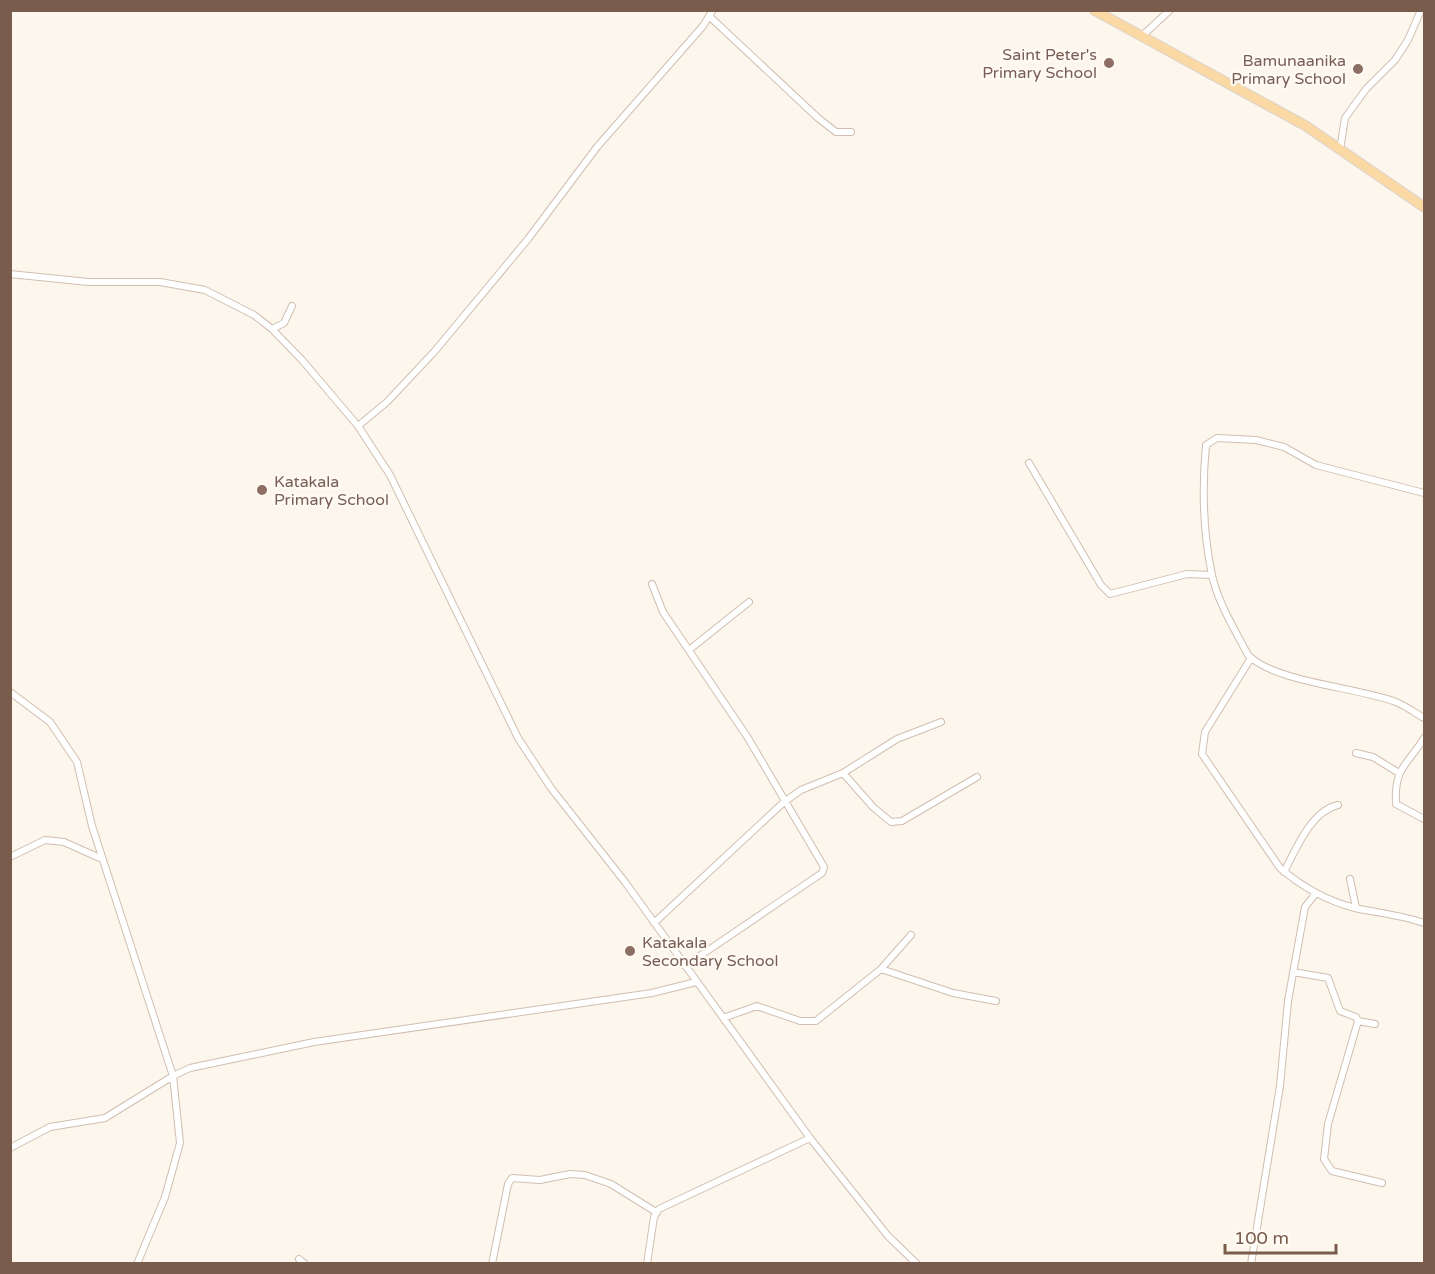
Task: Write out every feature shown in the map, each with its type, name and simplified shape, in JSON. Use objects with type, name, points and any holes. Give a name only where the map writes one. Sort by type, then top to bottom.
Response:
[{"type":"main road","points":[[1094,10],[1296,120],[1425,207]]},
{"type":"street","points":[[1142,36],[1170,10]]},
{"type":"street","points":[[1340,150],[1345,118],[1366,88],[1395,60],[1408,40],[1421,10]]},
{"type":"street","points":[[358,426],[387,402],[434,352],[528,239],[579,168],[711,13],[818,118],[836,132],[851,132]]},
{"type":"street","points":[[10,274],[88,282],[160,282],[185,285],[222,298],[272,328],[358,426],[399,492],[518,738],[551,788],[654,923],[810,1138],[888,1236],[917,1263]]},
{"type":"street","points":[[272,328],[284,323],[292,306]]},
{"type":"street","points":[[1425,494],[1415,489],[1316,465],[1284,447],[1256,440],[1217,438],[1206,445],[1202,487],[1212,575],[1221,600],[1251,658],[1289,675],[1395,702],[1425,718]]},
{"type":"street","points":[[1029,463],[1101,585],[1110,594],[1187,574],[1212,575]]},
{"type":"street","points":[[652,584],[663,612],[748,738],[824,870],[685,966]]},
{"type":"street","points":[[689,650],[749,602]]},
{"type":"street","points":[[1251,658],[1205,732],[1202,754],[1214,774],[1284,872],[1316,893],[1356,908],[1425,924]]},
{"type":"street","points":[[10,692],[50,722],[77,762],[102,859],[173,1076],[180,1143],[165,1197],[137,1263]]},
{"type":"street","points":[[654,923],[784,802],[801,790],[843,773],[897,740],[941,722]]},
{"type":"street","points":[[1425,738],[1399,773],[1395,784],[1396,804],[1425,819]]},
{"type":"street","points":[[1356,753],[1373,758],[1399,773]]},
{"type":"street","points":[[843,773],[873,807],[891,822],[902,821],[977,777]]},
{"type":"street","points":[[1284,872],[1313,823],[1326,808],[1338,805]]},
{"type":"street","points":[[10,857],[45,840],[64,842],[102,859]]},
{"type":"street","points":[[1350,879],[1356,908]]},
{"type":"street","points":[[1251,1263],[1279,1096],[1293,972],[1305,907],[1316,893]]},
{"type":"street","points":[[723,1018],[758,1006],[800,1021],[816,1021],[881,969],[911,935]]},
{"type":"street","points":[[881,969],[953,993],[996,1001]]},
{"type":"street","points":[[1293,972],[1328,978],[1341,1011],[1356,1017],[1358,1021],[1375,1024]]},
{"type":"street","points":[[10,1148],[50,1127],[105,1118],[190,1068],[314,1042],[652,993],[696,982]]},
{"type":"street","points":[[1358,1021],[1328,1124],[1324,1159],[1332,1171],[1382,1183]]},
{"type":"street","points":[[656,1212],[810,1138]]},
{"type":"street","points":[[492,1263],[508,1184],[512,1178],[540,1180],[570,1174],[585,1175],[611,1184],[656,1212]]},
{"type":"street","points":[[647,1263],[656,1212]]},
{"type":"place","name":"Saint Peter's Primary School","points":[[1109,63]]},
{"type":"place","name":"Bamunaanika Primary School","points":[[1358,69]]},
{"type":"place","name":"Katakala Primary School","points":[[262,490]]},
{"type":"place","name":"Katakala Secondary School","points":[[630,951]]}]
